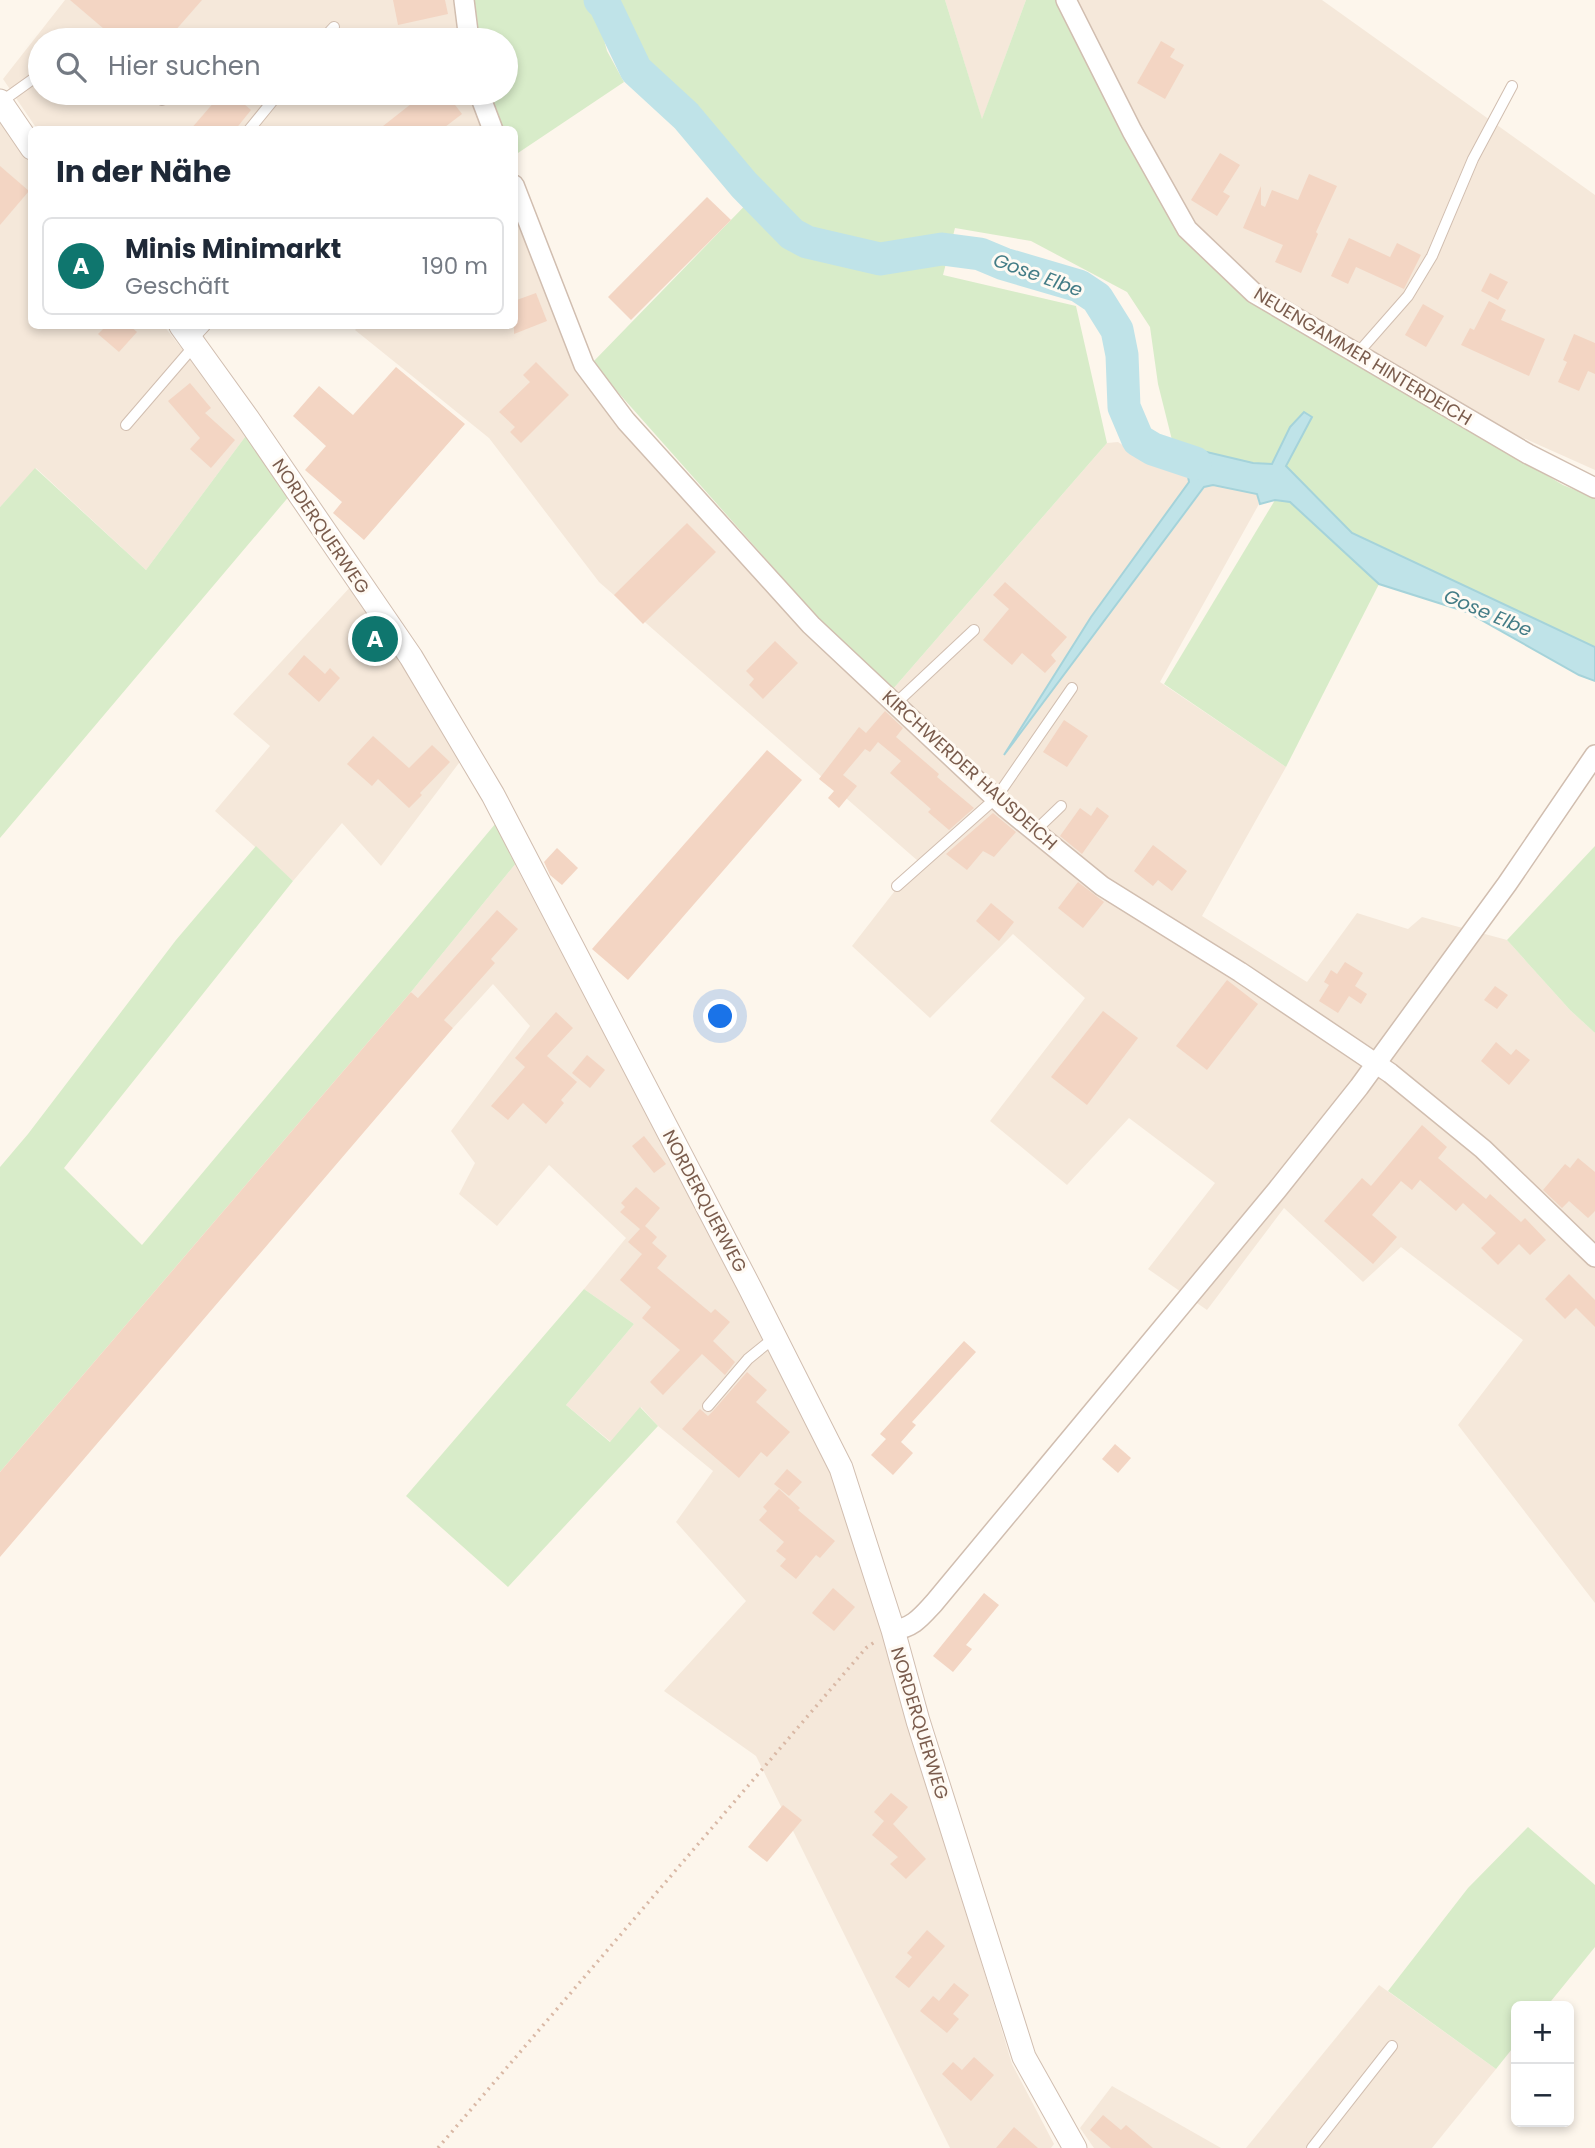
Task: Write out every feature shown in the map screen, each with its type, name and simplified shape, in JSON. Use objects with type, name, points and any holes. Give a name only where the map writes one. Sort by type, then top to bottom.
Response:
[{"type":"street","points":[[464,0],[467,28]]},
{"type":"street","name":"NEUENGAMMER HINTERDEICH","points":[[1066,0],[1132,131],[1187,229],[1254,293],[1528,454],[1595,488]]},
{"type":"street","points":[[1,101],[28,142]]},
{"type":"street","points":[[484,105],[491,126]]},
{"type":"street","name":"KIRCHWERDER HAUSDEICH","points":[[518,196],[583,365],[626,421],[811,625],[996,798],[1102,886],[1240,972],[1376,1062],[1483,1149],[1595,1257]]},
{"type":"street","name":"NORDERQUERWEG","points":[[193,334],[411,657],[493,795],[841,1468],[1024,2057],[1075,2148]]},
{"type":"street","points":[[893,1630],[905,1629],[916,1622],[934,1603],[1277,1190],[1359,1087],[1507,884],[1595,755]]},
{"type":"lane","points":[[1,101],[28,82]]},
{"type":"lane","points":[[1357,354],[1409,296],[1432,256],[1473,159],[1512,86]]},
{"type":"lane","points":[[252,126],[269,105]]},
{"type":"lane","points":[[126,425],[193,334]]},
{"type":"lane","points":[[895,704],[974,630]]},
{"type":"lane","points":[[897,886],[996,798],[1072,688]]},
{"type":"lane","points":[[1035,831],[1061,806]]},
{"type":"lane","points":[[708,1406],[748,1359],[775,1337]]},
{"type":"lane","points":[[1312,2148],[1392,2046]]},
{"type":"path","points":[[438,2148],[866,1648],[893,1630]]},
{"type":"shaded area","points":[[65,0],[457,0],[460,28],[43,28]]},
{"type":"shaded area","points":[[945,0],[1026,0],[982,120]]},
{"type":"shaded area","points":[[1072,0],[1322,0],[1595,195],[1595,470],[1481,419],[1260,291],[1191,220],[1138,133]]},
{"type":"shaded area","points":[[28,47],[28,105],[476,105],[484,126],[35,126],[3,79]]},
{"type":"shaded area","points":[[0,107],[28,149],[28,329],[166,329],[248,433],[146,570],[36,468],[0,507]]},
{"type":"shaded area","points":[[518,213],[579,371],[678,487],[893,689],[1107,443],[1118,442],[1136,454],[1180,470],[1188,476],[1189,482],[1091,617],[1011,746],[1205,487],[1213,485],[1257,494],[1259,504],[1160,682],[1286,767],[1202,916],[1307,982],[1357,913],[1408,929],[1422,917],[1507,940],[1570,1010],[1595,1033],[1595,1603],[1458,1425],[1523,1340],[1401,1247],[1363,1282],[1284,1208],[1207,1310],[1148,1269],[1215,1183],[1129,1118],[1067,1185],[990,1121],[1085,998],[1013,934],[930,1018],[852,946],[918,861],[599,582],[489,438],[355,330],[518,329]]},
{"type":"shaded area","points":[[353,584],[462,759],[381,866],[342,823],[293,881],[215,811],[270,746],[233,714]]},
{"type":"shaded area","points":[[517,862],[834,1474],[1012,2064],[1054,2144],[1051,2148],[950,2148],[756,1756],[664,1691],[746,1601],[676,1522],[713,1471],[658,1426],[641,1407],[611,1442],[566,1405],[634,1324],[584,1289],[626,1238],[549,1165],[497,1226],[459,1194],[475,1163],[451,1131],[530,1026],[493,984],[453,1028],[411,992]]},
{"type":"shaded area","points":[[1379,1985],[1496,2069],[1432,2148],[1246,2148]]},
{"type":"shaded area","points":[[1112,2086],[1221,2148],[1094,2148],[1080,2128]]},
{"type":"green space","points":[[474,0],[588,0],[595,6],[607,51],[624,82],[518,153],[518,126],[500,126],[492,105],[518,105],[518,28],[477,28]]},
{"type":"green space","points":[[616,0],[945,0],[982,119],[1026,0],[1058,0],[1182,233],[1245,296],[1563,485],[1595,498],[1595,647],[1352,533],[1286,466],[1312,417],[1279,452],[1272,464],[1253,463],[1173,444],[1158,384],[1150,327],[1127,292],[1031,241],[955,228],[943,275],[1076,306],[1107,443],[893,689],[819,619],[592,363],[764,186],[699,111],[637,56]]},
{"type":"green space","points":[[248,433],[291,494],[0,838],[0,507],[35,468],[146,570]]},
{"type":"green space","points":[[1275,500],[1290,502],[1379,584],[1286,767],[1164,684]]},
{"type":"green space","points":[[496,823],[517,862],[411,992],[0,1472],[0,1167],[176,940],[256,846],[293,881],[64,1168],[142,1245]]},
{"type":"green space","points":[[1595,846],[1595,1033],[1570,1010],[1507,940]]},
{"type":"green space","points":[[584,1289],[634,1324],[566,1405],[610,1442],[640,1407],[658,1426],[508,1587],[406,1496]]},
{"type":"green space","points":[[1528,1827],[1595,1885],[1595,1947],[1551,2001],[1511,2001],[1511,2050],[1496,2069],[1388,1991],[1468,1888]]},
{"type":"water","points":[[1304,412],[1312,417],[1286,466],[1352,533],[1595,647],[1595,681],[1579,675],[1467,612],[1379,584],[1290,502],[1275,500],[1260,504],[1257,494],[1213,485],[1204,487],[1004,755],[1091,617],[1189,482],[1188,476],[1153,449],[1173,444],[1253,463],[1272,464],[1290,427]]},
{"type":"building","points":[[70,0],[202,0],[178,28],[103,28]]},
{"type":"building","points":[[393,0],[445,0],[448,14],[398,25]]},
{"type":"building","points":[[1161,41],[1175,49],[1170,57],[1184,65],[1165,99],[1137,83]]},
{"type":"building","points":[[212,105],[245,105],[251,110],[238,126],[193,126]]},
{"type":"building","points":[[410,105],[455,105],[462,114],[446,126],[383,126]]},
{"type":"building","points":[[1220,153],[1240,165],[1223,192],[1230,196],[1217,216],[1191,200]]},
{"type":"building","points":[[0,166],[28,192],[0,225]]},
{"type":"building","points":[[1309,174],[1337,186],[1301,273],[1275,262],[1283,245],[1243,228],[1261,186],[1261,205],[1265,207],[1272,190],[1298,200]]},
{"type":"building","points":[[707,197],[731,220],[631,320],[608,297]]},
{"type":"building","points":[[1349,238],[1390,257],[1397,243],[1421,255],[1404,289],[1356,267],[1348,284],[1331,276]]},
{"type":"building","points":[[1490,273],[1508,282],[1498,300],[1481,291]]},
{"type":"building","points":[[536,293],[547,321],[514,334],[514,329],[518,329],[518,300]]},
{"type":"building","points":[[1489,301],[1506,310],[1501,320],[1545,339],[1529,376],[1461,345],[1470,328],[1474,330]]},
{"type":"building","points":[[1423,304],[1444,316],[1426,347],[1405,335]]},
{"type":"building","points":[[103,329],[134,329],[137,332],[119,352],[98,334]]},
{"type":"building","points":[[1574,334],[1595,343],[1595,374],[1588,371],[1579,391],[1558,382],[1567,362],[1563,360]]},
{"type":"building","points":[[536,362],[569,395],[521,443],[510,432],[515,427],[499,412],[530,382],[523,375]]},
{"type":"building","points":[[396,367],[465,424],[364,540],[333,513],[342,502],[305,470],[326,446],[293,416],[319,386],[353,415]]},
{"type":"building","points":[[190,383],[211,408],[205,413],[235,440],[211,468],[190,449],[200,438],[168,401]]},
{"type":"building","points":[[687,523],[716,552],[643,624],[614,595]]},
{"type":"building","points":[[1005,582],[1067,637],[1051,655],[1056,661],[1045,673],[1022,653],[1012,665],[983,640],[1009,609],[993,595]]},
{"type":"building","points":[[775,641],[798,663],[763,699],[749,685],[754,679],[746,671]]},
{"type":"building","points":[[304,655],[325,674],[330,668],[340,678],[319,702],[288,674]]},
{"type":"building","points":[[885,711],[903,728],[896,737],[974,808],[949,830],[928,812],[931,809],[890,773],[901,761],[878,742],[870,752],[865,749],[843,775],[857,786],[839,808],[828,798],[834,791],[819,779],[859,727],[866,733]]},
{"type":"building","points":[[1064,720],[1088,736],[1067,767],[1043,752]]},
{"type":"building","points":[[373,736],[409,768],[432,745],[450,762],[409,808],[378,779],[372,786],[347,764]]},
{"type":"building","points":[[767,750],[802,780],[628,980],[592,949]]},
{"type":"building","points":[[1097,807],[1109,816],[1082,854],[1060,836],[1080,808],[1091,816]]},
{"type":"building","points":[[993,813],[1016,832],[994,857],[983,851],[967,870],[946,854]]},
{"type":"building","points":[[1153,845],[1187,871],[1172,891],[1158,880],[1153,886],[1134,871]]},
{"type":"building","points":[[557,848],[578,868],[562,885],[550,875],[544,862]]},
{"type":"building","points":[[1078,882],[1104,902],[1083,928],[1058,908]]},
{"type":"building","points":[[991,903],[1014,922],[999,941],[976,921]]},
{"type":"building","points":[[497,910],[518,929],[491,959],[495,963],[444,1020],[453,1028],[0,1557],[0,1472],[411,992],[418,998]]},
{"type":"building","points":[[1345,962],[1363,973],[1355,986],[1367,994],[1361,1004],[1349,996],[1338,1013],[1319,1001],[1329,985],[1324,982],[1331,970],[1337,974]]},
{"type":"building","points":[[1227,980],[1258,1004],[1207,1070],[1176,1046]]},
{"type":"building","points":[[1495,986],[1508,995],[1497,1009],[1484,1000]]},
{"type":"building","points":[[1103,1011],[1138,1038],[1087,1105],[1051,1077]]},
{"type":"building","points":[[556,1012],[573,1028],[547,1056],[577,1082],[561,1100],[564,1103],[546,1124],[523,1103],[508,1120],[491,1106],[525,1067],[515,1058]]},
{"type":"building","points":[[1496,1042],[1511,1055],[1516,1049],[1530,1060],[1509,1085],[1481,1061]]},
{"type":"building","points":[[587,1055],[605,1070],[590,1088],[572,1073]]},
{"type":"building","points":[[1422,1125],[1447,1147],[1438,1158],[1486,1199],[1490,1194],[1521,1222],[1525,1218],[1546,1240],[1530,1255],[1519,1244],[1498,1265],[1481,1248],[1496,1233],[1463,1203],[1456,1211],[1420,1180],[1412,1190],[1401,1181],[1372,1215],[1397,1237],[1373,1264],[1324,1221],[1362,1178],[1371,1186]]},
{"type":"building","points":[[644,1136],[666,1164],[654,1173],[632,1146]]},
{"type":"building","points":[[1578,1158],[1595,1172],[1595,1211],[1588,1218],[1569,1201],[1562,1208],[1543,1190],[1565,1164],[1570,1168]]},
{"type":"building","points":[[636,1187],[660,1208],[645,1226],[657,1237],[652,1243],[667,1256],[657,1268],[711,1313],[715,1309],[730,1322],[713,1341],[735,1362],[725,1375],[702,1354],[663,1395],[650,1382],[680,1350],[642,1318],[651,1307],[620,1280],[642,1254],[628,1242],[640,1229],[620,1212],[625,1207],[621,1203]]},
{"type":"building","points":[[1569,1274],[1595,1300],[1595,1327],[1576,1308],[1565,1319],[1545,1299]]},
{"type":"building","points":[[964,1341],[976,1352],[912,1422],[916,1425],[901,1442],[913,1453],[893,1475],[871,1455],[886,1439],[880,1434]]},
{"type":"building","points":[[747,1372],[767,1390],[756,1402],[790,1432],[767,1457],[761,1452],[739,1478],[682,1429],[700,1409],[708,1416]]},
{"type":"building","points":[[1115,1444],[1131,1458],[1118,1473],[1102,1459]]},
{"type":"building","points":[[787,1469],[802,1482],[789,1496],[774,1484]]},
{"type":"building","points":[[779,1489],[800,1508],[798,1510],[835,1541],[820,1558],[816,1555],[796,1579],[780,1566],[786,1559],[776,1551],[784,1542],[759,1520],[767,1511],[763,1507]]},
{"type":"building","points":[[833,1588],[855,1607],[834,1631],[812,1613]]},
{"type":"building","points":[[984,1593],[999,1605],[966,1645],[972,1649],[953,1672],[933,1656]]},
{"type":"building","points":[[891,1793],[908,1807],[893,1824],[926,1859],[906,1879],[890,1864],[898,1857],[872,1835],[884,1821],[874,1812]]},
{"type":"building","points":[[783,1805],[802,1820],[767,1862],[748,1847]]},
{"type":"building","points":[[927,1930],[945,1946],[909,1988],[895,1977],[912,1957],[907,1953]]},
{"type":"building","points":[[954,1983],[969,1995],[953,2014],[959,2019],[947,2033],[920,2011],[933,1996],[939,2001]]},
{"type":"building","points":[[974,2057],[994,2075],[971,2101],[942,2074],[953,2062],[962,2070]]},
{"type":"building","points":[[1103,2115],[1121,2130],[1126,2125],[1153,2148],[1111,2148],[1090,2130]]},
{"type":"building","points":[[1014,2127],[1038,2148],[996,2148]]},
{"type":"waterway","name":"Gose Elbe","points":[[600,0],[605,5],[636,70],[686,116],[744,185],[792,234],[807,242],[880,259],[942,249],[980,254],[1004,264],[1079,286],[1097,298],[1117,330],[1122,355],[1124,407],[1138,440],[1153,449],[1195,463]]},
{"type":"place","name":"Minis Minimarkt","points":[[375,639]]}]
